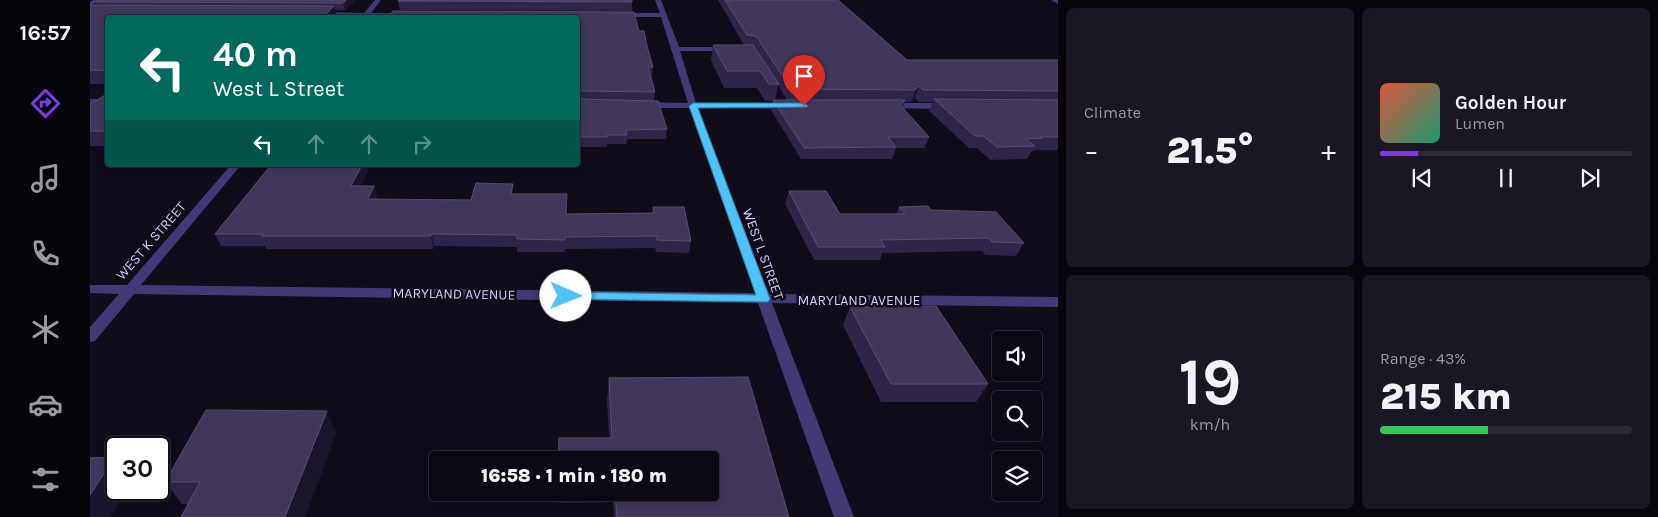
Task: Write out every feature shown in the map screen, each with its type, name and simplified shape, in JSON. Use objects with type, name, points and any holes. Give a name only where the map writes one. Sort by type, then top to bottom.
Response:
[{"type":"street","points":[[90,4],[98,0]]},
{"type":"street","points":[[365,15],[378,0]]},
{"type":"street","name":"WEST L STREET","points":[[658,0],[676,49],[693,106],[844,517]]},
{"type":"street","points":[[1054,0],[1058,2]]},
{"type":"street","points":[[307,14],[336,15]]},
{"type":"street","points":[[390,15],[415,14]]},
{"type":"street","points":[[614,15],[664,15]]},
{"type":"street","points":[[676,49],[740,49]]},
{"type":"street","points":[[635,105],[693,106],[782,101],[794,106]]},
{"type":"street","points":[[90,102],[105,102]]},
{"type":"street","points":[[872,106],[960,106]]},
{"type":"street","name":"WEST K STREET","points":[[90,337],[234,167]]},
{"type":"street","name":"MARYLAND AVENUE","points":[[90,289],[1058,302]]},
{"type":"building","points":[[100,0],[346,0],[343,3],[96,2]]},
{"type":"building","points":[[632,0],[632,2],[398,1]]},
{"type":"building","points":[[725,0],[838,0],[907,60],[1058,60],[1058,91],[923,90],[919,86],[915,90],[791,89],[756,36],[747,35]]},
{"type":"building","points":[[90,5],[334,6],[325,15],[105,15],[105,71],[90,70]]},
{"type":"building","points":[[393,11],[634,12],[639,31],[644,31],[653,67],[648,67],[655,92],[580,91],[580,15],[390,15]]},
{"type":"building","points":[[713,45],[753,45],[779,84],[769,84],[760,71],[727,71]]},
{"type":"building","points":[[105,95],[105,131],[90,131],[90,105]]},
{"type":"building","points":[[580,99],[658,101],[667,129],[626,130],[627,135],[607,135],[607,137],[580,137]]},
{"type":"building","points":[[934,99],[1058,100],[1058,137],[1025,139],[1035,146],[997,147],[983,136],[975,136]]},
{"type":"building","points":[[773,100],[905,100],[900,105],[929,137],[888,137],[896,147],[804,148]]},
{"type":"building","points":[[269,167],[361,167],[351,186],[374,186],[368,199],[471,200],[476,183],[513,184],[511,194],[567,194],[566,214],[654,213],[653,207],[684,207],[691,241],[657,240],[657,236],[565,237],[565,240],[517,239],[517,235],[261,236],[263,234],[215,234]]},
{"type":"building","points":[[789,191],[826,191],[840,214],[905,214],[899,207],[928,206],[931,210],[996,212],[1024,243],[992,242],[989,238],[881,240],[885,247],[818,247]]},
{"type":"building","points":[[936,306],[988,384],[891,384],[850,307]]},
{"type":"building","points":[[748,377],[789,517],[617,517],[616,501],[719,501],[719,451],[558,451],[559,438],[612,438],[609,378]]},
{"type":"building","points":[[206,410],[327,411],[285,517],[181,517],[200,482],[170,482],[170,473]]},
{"type":"building","points":[[105,457],[105,472],[90,495],[90,458]]},
{"type":"route","points":[[566,296],[764,299],[693,106],[804,106]]}]
